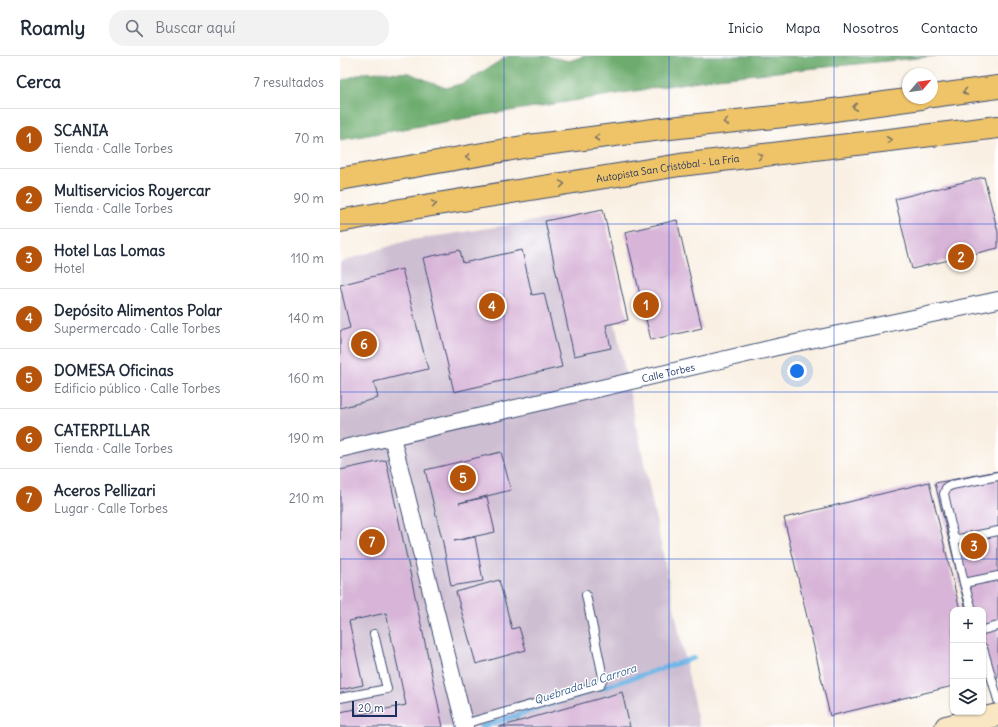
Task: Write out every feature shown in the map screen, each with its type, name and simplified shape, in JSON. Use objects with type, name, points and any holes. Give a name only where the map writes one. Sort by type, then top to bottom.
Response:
[{"type":"highway","points":[[938,95],[998,87]]},
{"type":"highway","points":[[340,180],[530,146],[661,129],[812,113],[902,101]]},
{"type":"highway","name":"Autopista San Cristóbal - La Fría","points":[[340,221],[680,165],[998,127]]},
{"type":"highway","points":[[340,232],[400,210]]},
{"type":"main road","points":[[946,727],[998,715]]},
{"type":"street","name":"Calle Torbes","points":[[340,449],[777,348],[998,300]]},
{"type":"street","points":[[392,437],[465,726]]},
{"type":"lane","points":[[971,607],[964,583],[944,494],[946,488],[952,485],[998,476]]},
{"type":"lane","points":[[954,540],[998,531]]},
{"type":"lane","points":[[964,583],[998,576]]},
{"type":"lane","points":[[465,726],[600,685],[603,677],[586,595]]},
{"type":"lane","points":[[986,629],[998,626]]},
{"type":"lane","points":[[340,698],[387,689],[374,634]]},
{"type":"lane","points":[[986,658],[998,700]]},
{"type":"shaded area","points":[[592,212],[699,727],[340,727],[340,262],[406,241]]},
{"type":"green space","points":[[508,56],[546,56],[569,61],[584,56],[936,56],[717,78],[484,115],[340,140],[340,81],[363,73],[409,73],[446,88],[464,83]]},
{"type":"building","points":[[984,177],[998,232],[998,248],[912,269],[895,199]]},
{"type":"building","points":[[603,209],[628,320],[606,325],[611,348],[574,356],[545,221]]},
{"type":"building","points":[[677,220],[702,328],[651,340],[625,232]]},
{"type":"building","points":[[460,250],[463,263],[522,250],[532,295],[544,293],[562,367],[454,392],[423,258]]},
{"type":"building","points":[[402,269],[428,369],[374,382],[378,398],[340,408],[340,331],[350,328],[340,285]]},
{"type":"building","points":[[501,452],[511,490],[459,503],[487,497],[495,532],[454,541],[475,537],[483,581],[451,586],[443,543],[425,470]]},
{"type":"building","points":[[386,460],[443,727],[340,727],[340,712],[355,709],[356,715],[406,705],[386,613],[349,621],[363,685],[340,690],[340,470]]},
{"type":"building","points":[[998,471],[998,677],[986,680],[986,607],[965,607],[935,483]]},
{"type":"building","points":[[929,482],[959,607],[950,607],[950,687],[830,716],[784,518]]},
{"type":"building","points":[[499,580],[512,629],[519,627],[526,650],[476,664],[456,592]]},
{"type":"building","points":[[622,692],[630,727],[499,727]]},
{"type":"waterway","name":"Quebrada La Carrora","points":[[599,689],[694,658]]},
{"type":"waterway","name":"Quebrada La Carrora","points":[[481,727],[588,692]]},
{"type":"place","name":"Multiservicios Royercar","points":[[961,257]]},
{"type":"place","name":"SCANIA","points":[[646,305]]},
{"type":"place","name":"Depósito Alimentos Polar","points":[[492,306]]},
{"type":"place","name":"CATERPILLAR","points":[[364,344]]},
{"type":"place","name":"DOMESA Oficinas","points":[[463,478]]},
{"type":"place","name":"Aceros Pellizari","points":[[372,542]]},
{"type":"place","name":"Hotel Las Lomas","points":[[974,546]]}]
